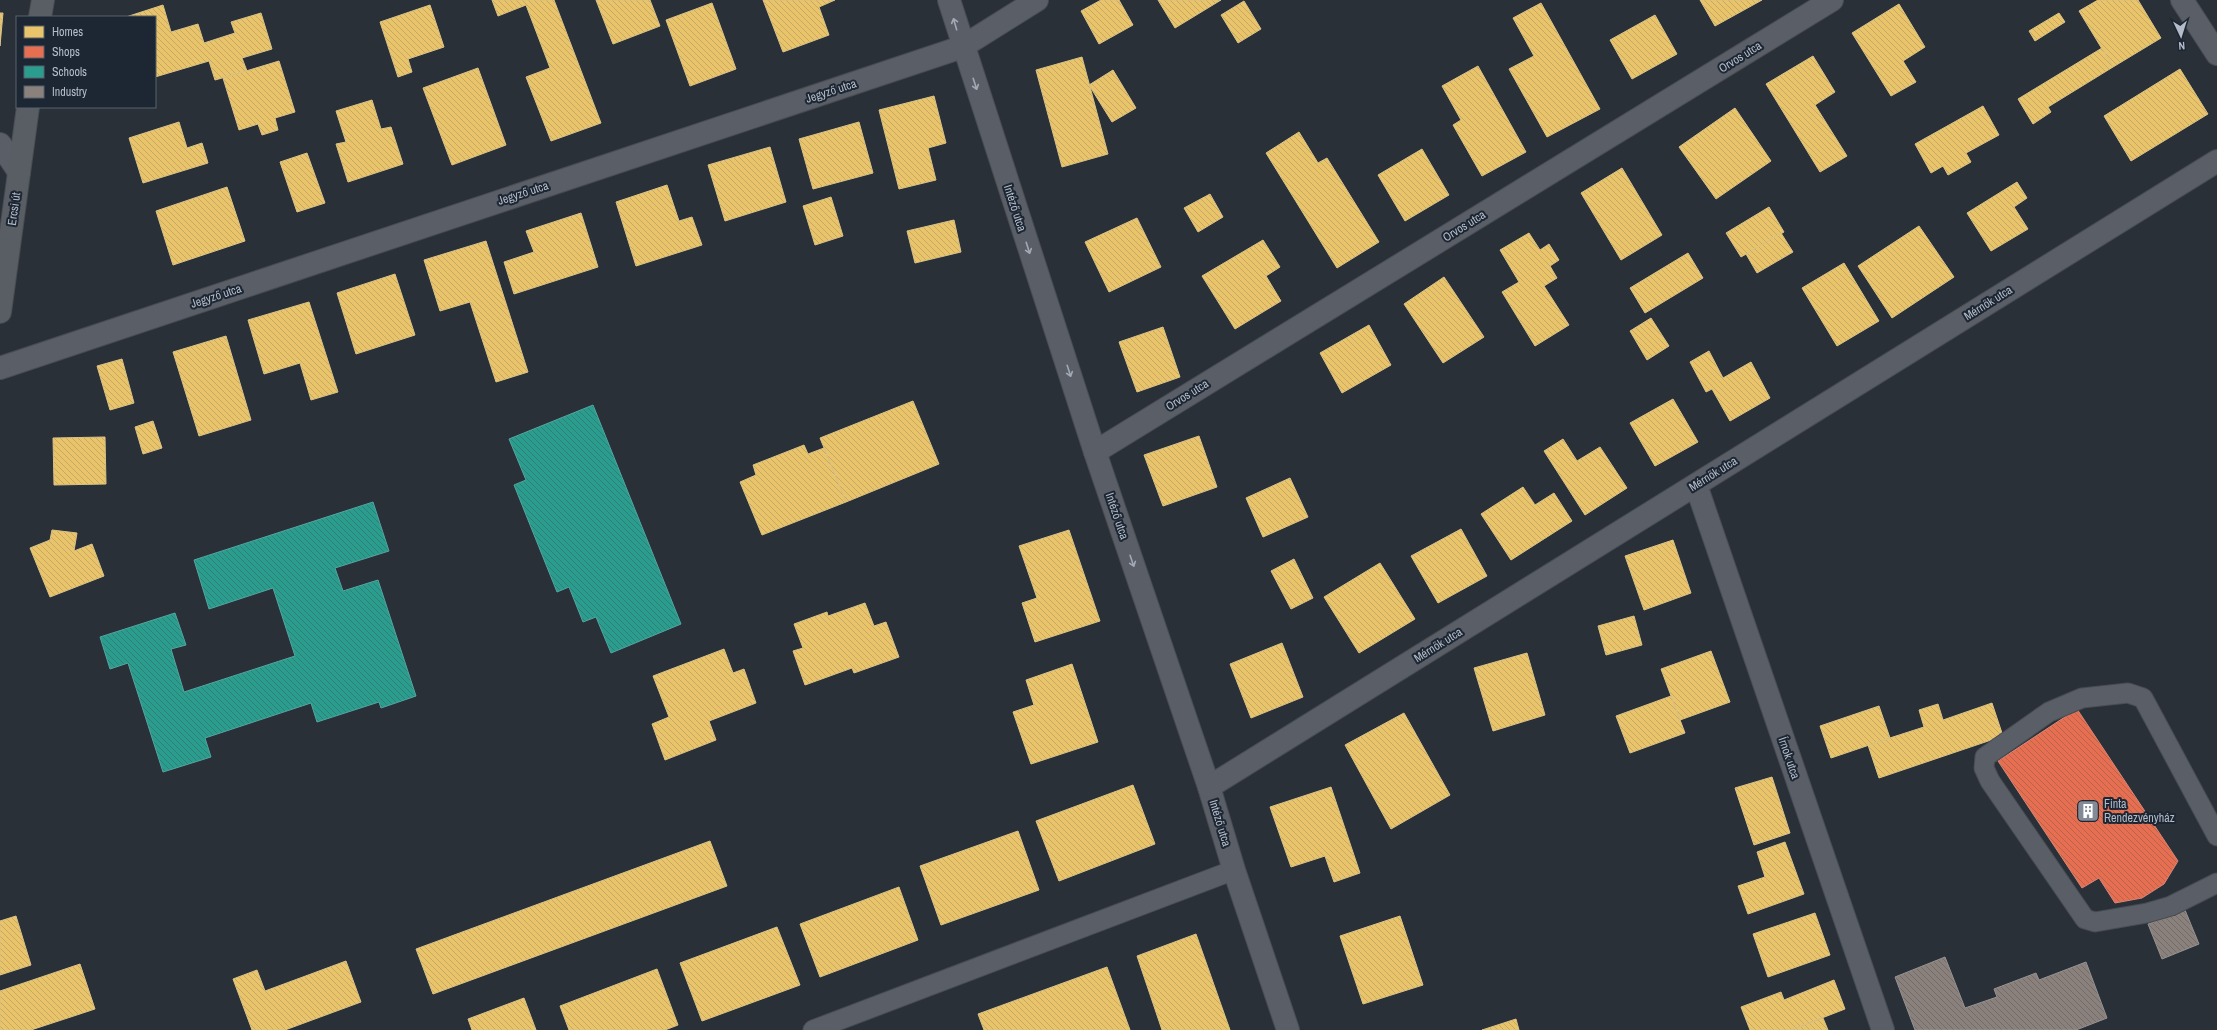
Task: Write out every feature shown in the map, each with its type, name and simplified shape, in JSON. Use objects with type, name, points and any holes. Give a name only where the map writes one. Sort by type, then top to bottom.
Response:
[{"type":"main road","points":[[40,16],[43,0]]},
{"type":"main road","name":"Ercsi út","points":[[0,312],[28,108]]},
{"type":"street","name":"Intéző utca","points":[[948,0],[962,47],[1095,452],[1209,787],[1234,870],[1288,1030]]},
{"type":"street","name":"Jegyző utca","points":[[0,368],[962,47],[1037,0]]},
{"type":"street","name":"Orvos utca","points":[[1095,452],[1832,0]]},
{"type":"street","points":[[2182,0],[2217,54]]},
{"type":"street","points":[[0,144],[19,172]]},
{"type":"street","name":"Mérnök utca","points":[[1209,787],[2217,161]]},
{"type":"street","name":"Írnok utca","points":[[1696,485],[1883,1030]]},
{"type":"lane","points":[[2217,836],[2143,698],[2128,693],[2082,698],[2049,712],[1985,757],[1984,768],[1990,781],[2085,919],[2095,922],[2147,913],[2171,906],[2217,883]]},
{"type":"lane","points":[[813,1030],[1234,870]]},
{"type":"building: Homes","points":[[492,0],[554,0],[601,123],[551,141],[526,77],[550,68],[526,5],[498,16]]},
{"type":"building: Homes","points":[[596,0],[650,0],[660,26],[613,44]]},
{"type":"building: Homes","points":[[763,0],[835,0],[819,7],[829,35],[783,52]]},
{"type":"building: Homes","points":[[1101,0],[1119,0],[1133,25],[1099,44],[1081,11]]},
{"type":"building: Homes","points":[[1158,0],[1221,0],[1175,28]]},
{"type":"building: Homes","points":[[1700,0],[1762,0],[1715,26]]},
{"type":"building: Homes","points":[[2098,0],[2138,0],[2161,38],[2113,67],[2079,11]]},
{"type":"building: Homes","points":[[1244,1],[1261,29],[1238,43],[1221,15]]},
{"type":"building: Homes","points":[[712,3],[736,69],[690,86],[666,20]]},
{"type":"building: Homes","points":[[1541,3],[1600,109],[1547,137],[1509,69],[1534,56],[1513,18]]},
{"type":"building: Homes","points":[[1899,4],[1925,47],[1903,61],[1916,82],[1891,96],[1852,33]]},
{"type":"building: Homes","points":[[163,5],[171,32],[198,24],[204,43],[235,33],[231,22],[261,13],[272,49],[242,58],[247,71],[215,80],[209,61],[156,77],[156,16],[129,16]]},
{"type":"building: Homes","points":[[430,5],[444,47],[408,59],[412,72],[398,77],[380,22]]},
{"type":"building: Homes","points":[[0,13],[3,13],[0,46]]},
{"type":"building: Homes","points":[[2059,13],[2065,22],[2035,41],[2029,31]]},
{"type":"building: Homes","points":[[1655,15],[1677,54],[1632,79],[1610,40]]},
{"type":"building: Homes","points":[[2102,48],[2113,67],[2048,107],[2051,112],[2033,124],[2018,99]]},
{"type":"building: Homes","points":[[1813,56],[1835,92],[1815,105],[1847,156],[1820,172],[1766,84]]},
{"type":"building: Homes","points":[[1082,57],[1108,154],[1062,167],[1036,70]]},
{"type":"building: Homes","points":[[279,61],[295,112],[275,118],[278,130],[262,135],[258,124],[239,130],[223,78]]},
{"type":"building: Homes","points":[[1478,66],[1526,152],[1482,176],[1453,125],[1461,120],[1442,86]]},
{"type":"building: Homes","points":[[478,68],[506,145],[452,165],[423,88]]},
{"type":"building: Homes","points":[[2180,69],[2208,114],[2131,161],[2104,116]]},
{"type":"building: Homes","points":[[1113,70],[1136,108],[1112,122],[1089,85]]},
{"type":"building: Homes","points":[[934,96],[946,143],[928,148],[936,180],[899,189],[879,110]]},
{"type":"building: Homes","points":[[372,100],[381,129],[391,127],[403,164],[348,182],[336,144],[346,142],[336,111]]},
{"type":"building: Homes","points":[[1983,106],[1999,135],[1966,153],[1971,162],[1948,175],[1943,166],[1931,173],[1915,144]]},
{"type":"building: Homes","points":[[1735,108],[1771,161],[1716,199],[1679,147]]},
{"type":"building: Homes","points":[[179,122],[187,148],[202,143],[208,163],[143,183],[129,138]]},
{"type":"building: Homes","points":[[859,122],[873,173],[813,189],[799,139]]},
{"type":"building: Homes","points":[[1299,132],[1318,163],[1327,158],[1379,242],[1337,268],[1266,153]]},
{"type":"building: Homes","points":[[770,147],[786,202],[725,221],[708,165]]},
{"type":"building: Homes","points":[[1422,149],[1449,195],[1405,221],[1378,175]]},
{"type":"building: Homes","points":[[307,153],[325,203],[297,212],[280,162]]},
{"type":"building: Homes","points":[[1622,168],[1662,235],[1621,260],[1581,193]]},
{"type":"building: Homes","points":[[2017,182],[2027,198],[2014,207],[2028,229],[1991,251],[1967,213]]},
{"type":"building: Homes","points":[[667,185],[679,221],[692,217],[702,245],[636,266],[616,202]]},
{"type":"building: Homes","points":[[227,187],[245,241],[173,265],[156,211]]},
{"type":"building: Homes","points":[[1210,194],[1223,217],[1198,232],[1184,208]]},
{"type":"building: Homes","points":[[831,197],[843,236],[815,245],[803,206]]},
{"type":"building: Homes","points":[[1769,207],[1784,232],[1741,257],[1726,233]]},
{"type":"building: Homes","points":[[581,213],[598,267],[514,294],[504,262],[534,252],[526,231]]},
{"type":"building: Homes","points":[[1137,218],[1161,267],[1109,292],[1085,242]]},
{"type":"building: Homes","points":[[954,220],[961,252],[915,263],[907,231]]},
{"type":"building: Homes","points":[[1919,226],[1954,277],[1892,318],[1858,266]]},
{"type":"building: Homes","points":[[1529,233],[1540,250],[1549,244],[1559,260],[1550,266],[1557,278],[1544,286],[1569,325],[1535,346],[1502,292],[1519,282],[1500,250]]},
{"type":"building: Homes","points":[[1781,233],[1793,252],[1757,273],[1746,254]]},
{"type":"building: Homes","points":[[1263,240],[1280,267],[1266,276],[1281,301],[1235,329],[1202,276]]},
{"type":"building: Homes","points":[[486,241],[528,372],[496,382],[470,302],[440,311],[424,260]]},
{"type":"building: Homes","points":[[1688,253],[1703,278],[1645,313],[1630,288]]},
{"type":"building: Homes","points":[[1844,263],[1879,321],[1837,346],[1802,288]]},
{"type":"building: Homes","points":[[395,274],[415,335],[356,354],[337,293]]},
{"type":"building: Homes","points":[[1444,277],[1484,337],[1443,363],[1404,304]]},
{"type":"building: Homes","points":[[309,302],[338,392],[311,400],[300,363],[264,374],[248,320]]},
{"type":"building: Homes","points":[[1651,318],[1669,346],[1647,360],[1630,331]]},
{"type":"building: Homes","points":[[1369,325],[1391,365],[1342,393],[1320,353]]},
{"type":"building: Homes","points":[[1163,327],[1180,377],[1137,392],[1119,342]]},
{"type":"building: Homes","points":[[226,336],[251,420],[199,436],[173,352]]},
{"type":"building: Homes","points":[[1709,351],[1723,378],[1751,362],[1770,398],[1730,421],[1712,389],[1706,392],[1690,362]]},
{"type":"building: Homes","points":[[122,359],[134,403],[110,410],[97,366]]},
{"type":"building: Homes","points":[[1673,399],[1698,442],[1655,466],[1630,423]]},
{"type":"building: Homes","points":[[913,401],[939,464],[846,502],[820,438]]},
{"type":"building: Homes","points":[[153,421],[162,448],[143,454],[135,427]]},
{"type":"building: Homes","points":[[1199,436],[1217,487],[1163,506],[1144,455]]},
{"type":"building: Homes","points":[[105,437],[106,484],[54,485],[53,438]]},
{"type":"building: Homes","points":[[1563,439],[1577,461],[1600,447],[1627,488],[1585,515],[1544,451]]},
{"type":"building: Homes","points":[[804,445],[808,454],[824,448],[846,502],[762,535],[740,482],[756,475],[753,465]]},
{"type":"building: Homes","points":[[1290,478],[1308,517],[1263,537],[1246,498]]},
{"type":"building: Homes","points":[[1523,487],[1535,505],[1554,493],[1572,521],[1511,560],[1481,514]]},
{"type":"building: Homes","points":[[1461,529],[1487,576],[1438,603],[1411,556]]},
{"type":"building: Homes","points":[[52,530],[77,533],[74,551],[92,544],[104,576],[50,597],[30,548],[50,540]]},
{"type":"building: Homes","points":[[1069,530],[1100,621],[1035,642],[1022,603],[1037,598],[1019,546]]},
{"type":"building: Homes","points":[[1673,540],[1691,593],[1644,610],[1625,556]]},
{"type":"building: Homes","points":[[1294,559],[1313,598],[1291,609],[1271,571]]},
{"type":"building: Homes","points":[[1380,563],[1415,619],[1359,653],[1324,597]]},
{"type":"building: Homes","points":[[865,603],[874,626],[886,622],[899,657],[854,673],[852,668],[805,685],[793,651],[803,648],[794,624],[827,612],[828,616]]},
{"type":"building: Homes","points":[[1634,616],[1642,645],[1606,655],[1598,626]]},
{"type":"building: Homes","points":[[1282,643],[1303,697],[1251,718],[1230,664]]},
{"type":"building: Homes","points":[[724,649],[733,673],[744,669],[756,703],[709,721],[716,740],[665,760],[652,724],[669,717],[653,676]]},
{"type":"building: Homes","points":[[1711,651],[1730,702],[1680,720],[1661,669]]},
{"type":"building: Homes","points":[[1527,653],[1545,715],[1493,731],[1474,668]]},
{"type":"building: Homes","points":[[1072,664],[1098,742],[1031,764],[1013,712],[1034,705],[1026,680]]},
{"type":"building: Homes","points":[[1671,696],[1685,733],[1630,753],[1616,716]]},
{"type":"building: Homes","points":[[1992,703],[2003,736],[1879,778],[1868,745],[1924,727],[1919,710],[1938,704],[1943,720]]},
{"type":"building: Homes","points":[[1879,706],[1890,738],[1831,758],[1820,726]]},
{"type":"building: Homes","points":[[1404,713],[1450,795],[1391,829],[1345,745]]},
{"type":"building: Homes","points":[[1772,777],[1790,833],[1754,845],[1735,788]]},
{"type":"building: Homes","points":[[1133,785],[1155,844],[1059,881],[1036,821]]},
{"type":"building: Homes","points":[[1331,787],[1360,873],[1334,882],[1325,856],[1291,867],[1270,807]]},
{"type":"building: Homes","points":[[1018,831],[1039,890],[941,925],[920,866]]},
{"type":"building: Homes","points":[[710,841],[727,886],[433,994],[416,949]]},
{"type":"building: Homes","points":[[1785,842],[1804,894],[1748,914],[1738,886],[1765,877],[1757,852]]},
{"type":"building: Homes","points":[[899,887],[918,940],[820,977],[800,924]]},
{"type":"building: Homes","points":[[1815,913],[1830,955],[1768,977],[1753,934]]},
{"type":"building: Homes","points":[[16,916],[31,965],[0,975],[0,921]]},
{"type":"building: Homes","points":[[1400,916],[1423,985],[1363,1004],[1340,936]]},
{"type":"building: Homes","points":[[777,927],[800,985],[702,1021],[680,963]]},
{"type":"building: Homes","points":[[1196,934],[1230,1030],[1162,1030],[1137,956]]},
{"type":"building: Homes","points":[[346,961],[361,1002],[285,1030],[252,1030],[233,979],[257,970],[265,991]]},
{"type":"building: Homes","points":[[80,964],[95,1009],[31,1030],[0,1030],[0,991]]},
{"type":"building: Homes","points":[[1107,967],[1130,1030],[984,1030],[978,1014]]},
{"type":"building: Homes","points":[[657,969],[678,1025],[665,1030],[569,1030],[560,1006]]},
{"type":"building: Homes","points":[[1834,980],[1845,1009],[1791,1030],[1750,1030],[1741,1007],[1781,992],[1784,1000]]},
{"type":"building: Homes","points":[[524,998],[536,1030],[472,1030],[468,1019]]},
{"type":"building: Homes","points":[[1823,1018],[1828,1030],[1791,1030]]},
{"type":"building: Homes","points":[[1516,1019],[1519,1030],[1482,1030]]},
{"type":"building: Shops","name":"Finta Rendezvényház","points":[[2077,709],[2178,861],[2164,884],[2142,898],[2115,903],[2099,878],[2082,888],[1998,761]]},
{"type":"building: Schools","points":[[593,405],[681,624],[611,653],[596,617],[583,622],[569,587],[557,592],[514,485],[526,480],[509,439]]},
{"type":"building: Schools","points":[[373,502],[389,551],[335,568],[343,591],[378,580],[416,696],[381,708],[379,702],[317,722],[311,703],[205,738],[211,757],[163,772],[128,663],[110,669],[100,637],[175,613],[186,645],[171,649],[184,692],[295,656],[273,588],[209,609],[194,560]]},
{"type":"building: Industry","points":[[2185,910],[2199,944],[2162,959],[2148,924]]},
{"type":"building: Industry","points":[[1945,957],[1965,1008],[1997,997],[1994,989],[2036,973],[2039,980],[2086,962],[2107,1018],[2076,1030],[1915,1030],[1895,977]]},
{"type":"place","name":"Finta Rendezvényház","points":[[2088,811]]}]
